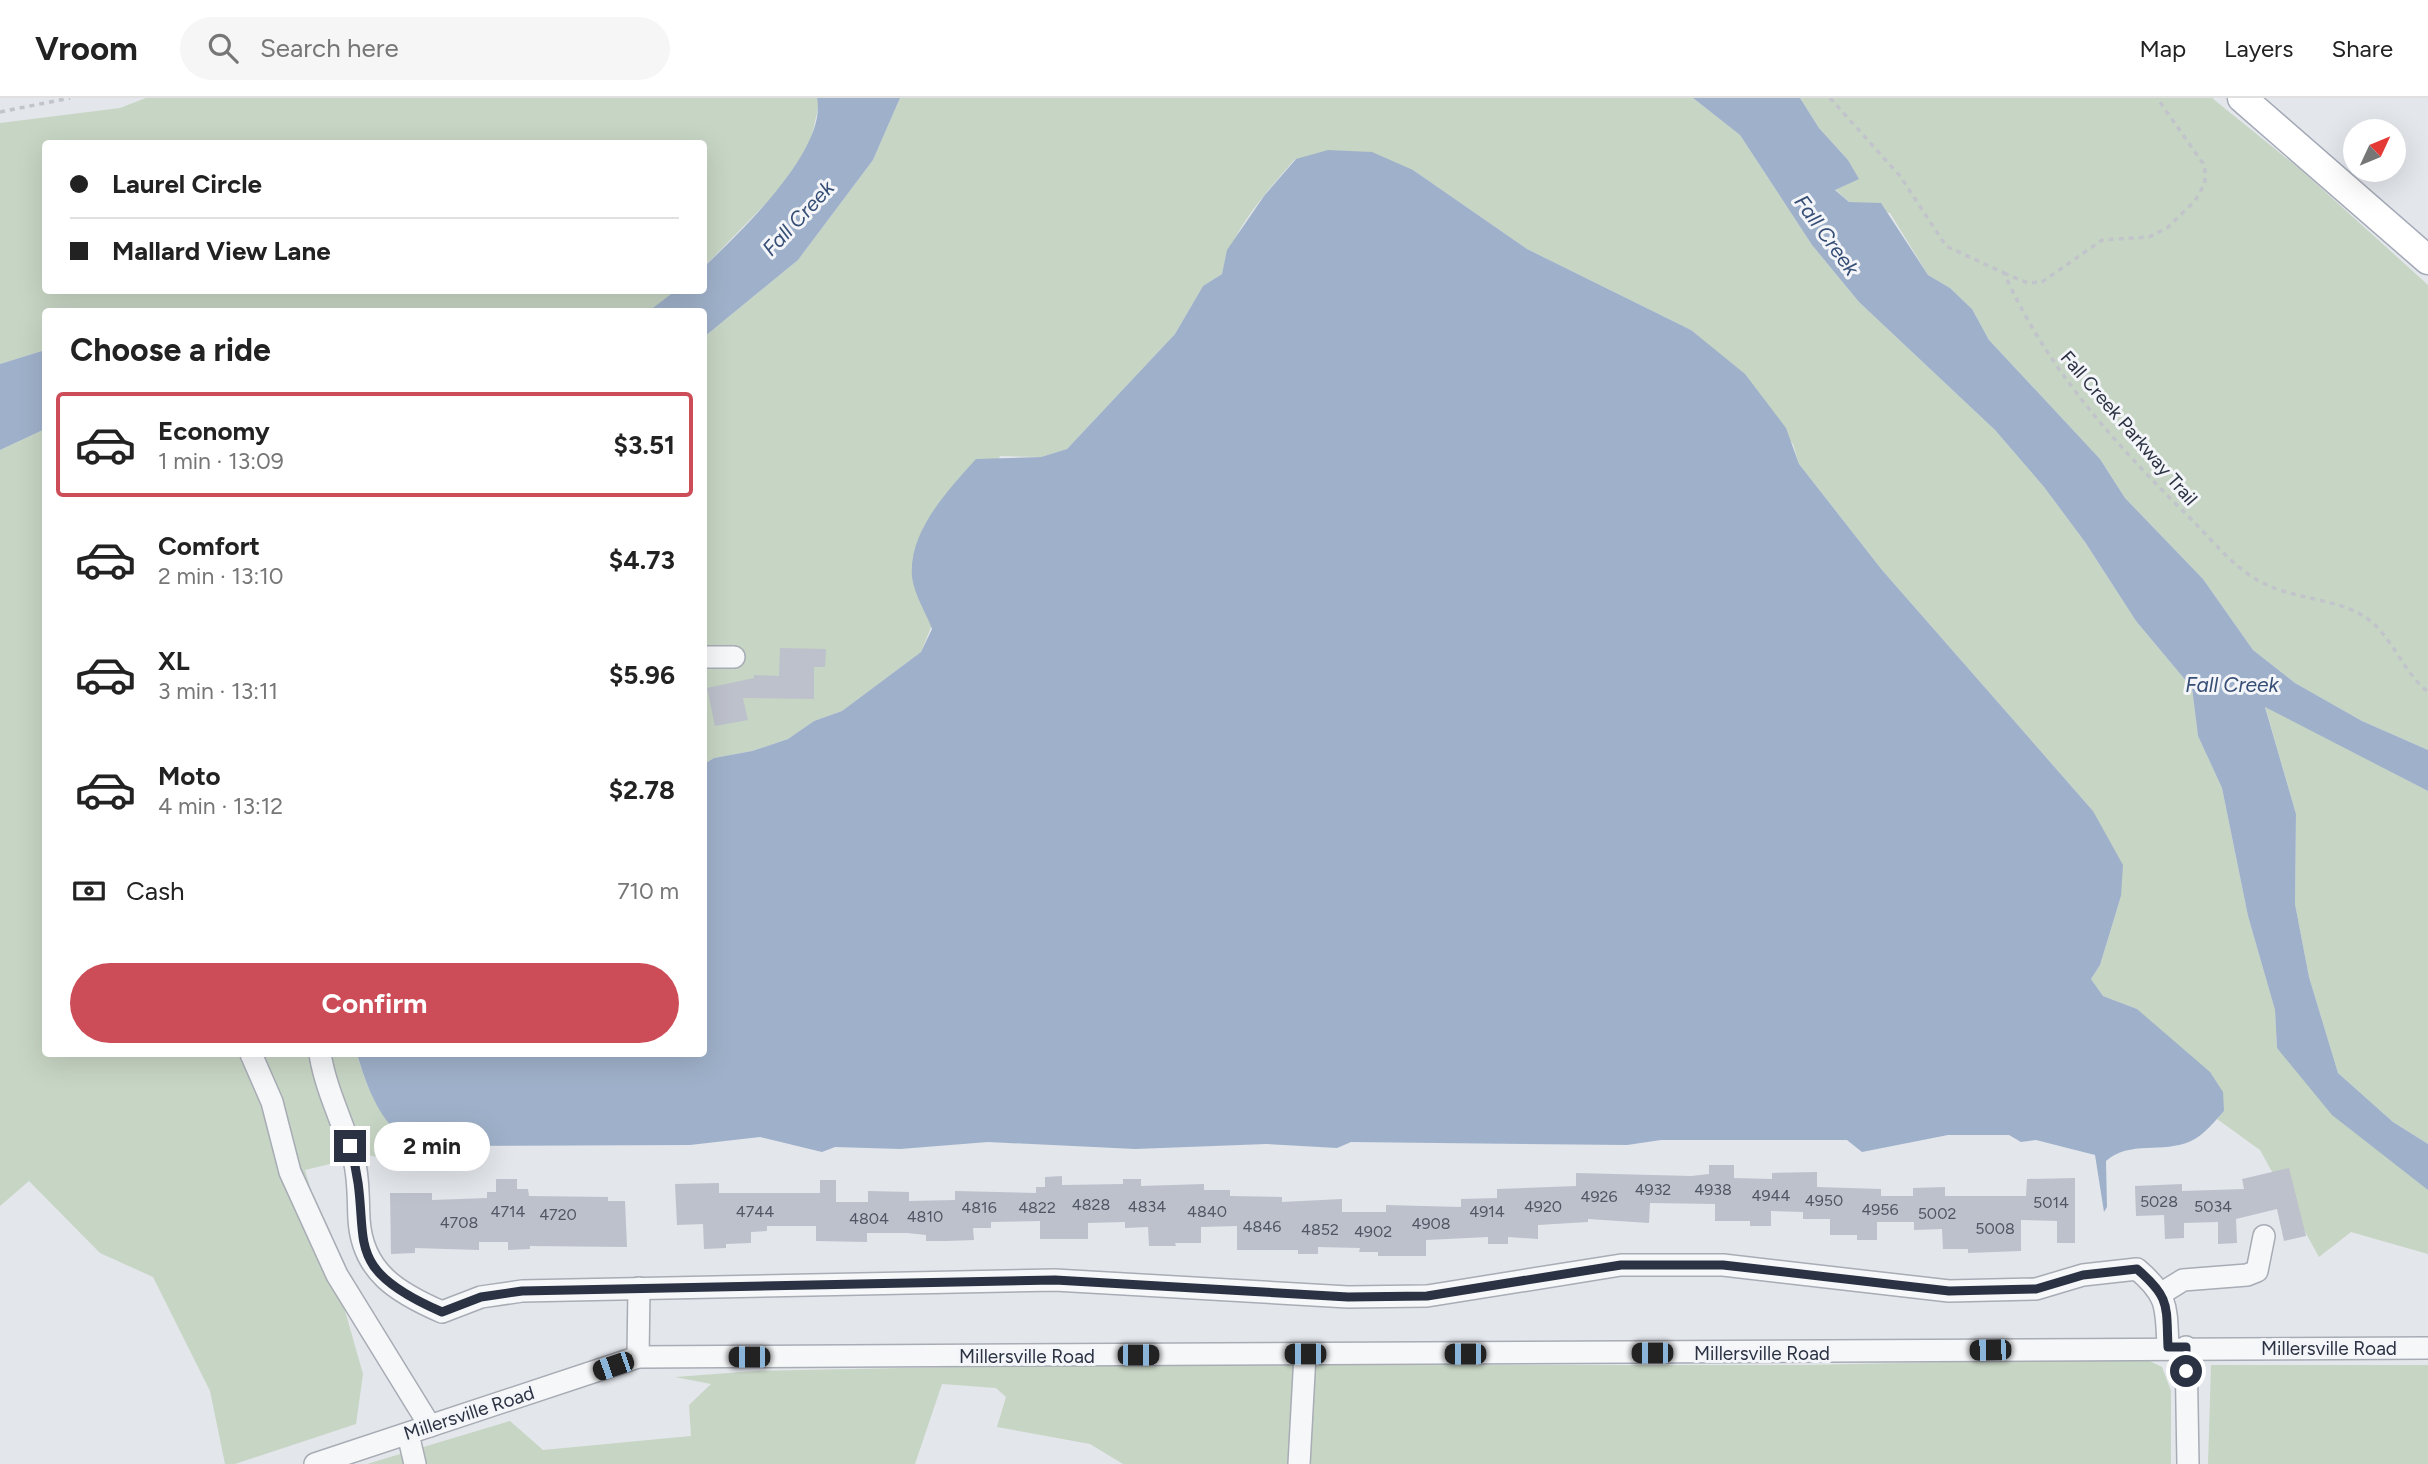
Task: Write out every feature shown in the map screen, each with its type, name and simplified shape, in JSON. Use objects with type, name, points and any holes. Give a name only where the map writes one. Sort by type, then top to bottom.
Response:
[{"type":"main road","points":[[2242,98],[2428,260]]},
{"type":"street","points":[[707,657],[734,657]]},
{"type":"street","points":[[252,1057],[272,1102],[290,1172],[337,1275],[430,1426]]},
{"type":"street","points":[[321,1057],[332,1102],[357,1172],[360,1229],[369,1259],[386,1282],[405,1296],[442,1312],[481,1297],[509,1291],[1055,1280],[1348,1297],[1427,1296],[1621,1265],[1723,1265],[1949,1291],[2036,1289],[2083,1275],[2137,1269],[2162,1293],[2177,1347],[2188,1464]]},
{"type":"street","points":[[2162,1293],[2183,1280],[2247,1275],[2257,1271],[2264,1236]]},
{"type":"street","points":[[638,1357],[639,1288]]},
{"type":"street","name":"Millersville Road","points":[[314,1464],[638,1357],[1901,1352],[2177,1347],[2428,1348]]},
{"type":"street","points":[[1299,1464],[1305,1354]]},
{"type":"street","points":[[408,1434],[415,1464]]},
{"type":"path","points":[[0,112],[70,98]]},
{"type":"path","points":[[1830,98],[1900,176],[1945,246],[2028,283],[2042,282],[2102,240],[2149,237],[2167,228],[2188,209],[2205,183],[2205,166],[2157,98]]},
{"type":"path","name":"Fall Creek Parkway Trail","points":[[2004,273],[2024,317],[2078,397],[2185,513],[2252,577],[2299,598],[2358,612],[2371,622],[2405,669],[2428,692]]},
{"type":"green space","points":[[146,98],[817,98],[819,104],[810,144],[777,192],[707,264],[707,140],[42,140],[42,294],[671,294],[654,308],[42,308],[42,351],[0,364],[0,123],[120,108]]},
{"type":"green space","points":[[900,98],[1693,98],[1740,135],[1812,245],[1859,302],[1995,430],[2044,487],[2085,542],[2136,621],[2192,688],[2198,736],[2222,788],[2248,916],[2275,1010],[2277,1048],[2428,1190],[2428,1254],[2351,1232],[2319,1257],[2260,1150],[2217,1119],[2224,1111],[2137,1009],[2103,996],[2091,979],[2100,965],[2121,896],[2093,811],[1882,570],[1799,464],[1793,444],[1691,330],[1527,249],[1413,170],[1295,159],[1251,213],[1233,242],[1222,274],[1203,286],[1175,334],[1067,449],[1041,457],[1000,456],[921,652],[842,711],[814,721],[788,739],[752,751],[714,758],[707,762],[707,335],[798,260],[873,160]]},
{"type":"green space","points":[[1800,98],[2212,98],[2301,170],[2428,285],[2428,750],[2362,721],[2295,683],[2253,650],[2203,579],[2125,498],[2100,459],[1989,340],[1972,309],[1950,288],[1928,275],[1890,213],[1849,202],[1835,189],[1858,179],[1848,160],[1819,128]]},
{"type":"green space","points":[[42,430],[42,1057],[358,1057],[377,1103],[393,1123],[414,1142],[411,1163],[367,1155],[305,1170],[363,1374],[356,1424],[235,1464],[225,1464],[210,1391],[153,1277],[100,1253],[29,1181],[0,1206],[0,450]]},
{"type":"green space","points":[[2265,706],[2428,791],[2428,1144],[2393,1122],[2338,1073],[2309,977],[2295,904],[2296,814]]},
{"type":"green space","points":[[2143,1358],[2162,1367],[2171,1391],[2171,1464],[1123,1464],[1090,1444],[997,1427],[1006,1397],[996,1388],[942,1384],[915,1464],[367,1464],[510,1421],[543,1450],[691,1436],[689,1405],[711,1384],[675,1377],[755,1371],[1060,1365],[1804,1365]]},
{"type":"green space","points":[[2211,1365],[2428,1365],[2428,1464],[2208,1464]]},
{"type":"water","name":"Fall Creek","points":[[817,98],[900,98],[873,160],[798,260],[707,335],[707,308],[653,308],[671,294],[707,294],[707,264],[777,190],[809,142],[817,119]]},
{"type":"water","name":"Fall Creek","points":[[1693,98],[1800,98],[1819,128],[1848,160],[1859,179],[1835,190],[1849,202],[1881,203],[1928,275],[1950,288],[1972,309],[1989,340],[2100,459],[2125,498],[2203,579],[2253,650],[2295,683],[2362,721],[2428,750],[2428,791],[2265,707],[2296,814],[2295,904],[2309,977],[2338,1073],[2393,1122],[2428,1144],[2428,1190],[2332,1115],[2277,1048],[2275,1010],[2248,916],[2222,788],[2198,736],[2192,688],[2136,621],[2085,542],[2044,487],[1995,430],[1859,302],[1812,245],[1740,135]]},
{"type":"water","points":[[1328,150],[1372,152],[1413,170],[1527,249],[1691,330],[1745,374],[1786,428],[1799,464],[1882,570],[2093,811],[2123,865],[2121,896],[2100,965],[2091,979],[2103,996],[2137,1009],[2210,1072],[2223,1092],[2224,1111],[2213,1123],[2191,1141],[2180,1145],[2125,1151],[2106,1161],[2107,1207],[2104,1212],[2095,1155],[2036,1140],[2021,1142],[2009,1135],[1948,1135],[1862,1152],[1847,1140],[1661,1140],[1627,1145],[1351,1142],[1337,1148],[1266,1144],[1135,1149],[988,1142],[900,1149],[835,1147],[822,1152],[760,1137],[690,1145],[443,1146],[416,1143],[394,1129],[377,1106],[358,1057],[707,1057],[707,762],[714,758],[752,751],[788,739],[814,721],[842,711],[921,652],[932,629],[913,583],[912,560],[923,528],[942,498],[976,459],[1041,457],[1067,449],[1175,334],[1203,286],[1222,274],[1227,250],[1264,196],[1296,159]]},
{"type":"water","points":[[42,351],[42,430],[0,450],[0,364]]},
{"type":"building","points":[[780,648],[826,649],[825,667],[814,667],[814,699],[743,698],[748,720],[715,726],[707,688],[754,678],[754,675],[779,676]]},
{"type":"building","points":[[1709,1165],[1734,1165],[1734,1178],[1772,1179],[1772,1173],[1817,1172],[1817,1187],[1881,1189],[1881,1196],[1913,1196],[1913,1188],[1945,1187],[1945,1196],[2026,1196],[2027,1179],[2075,1178],[2075,1243],[2057,1243],[2057,1221],[2021,1220],[2021,1251],[1968,1253],[1968,1249],[1943,1249],[1942,1229],[1914,1230],[1914,1222],[1877,1222],[1877,1240],[1857,1240],[1857,1235],[1830,1235],[1830,1219],[1803,1219],[1803,1212],[1771,1211],[1771,1226],[1750,1226],[1750,1221],[1715,1221],[1715,1204],[1650,1203],[1649,1223],[1588,1219],[1588,1222],[1538,1225],[1538,1239],[1508,1237],[1508,1244],[1488,1244],[1488,1237],[1426,1240],[1426,1256],[1378,1256],[1378,1252],[1359,1252],[1360,1248],[1318,1247],[1318,1254],[1298,1254],[1298,1250],[1237,1250],[1237,1226],[1201,1227],[1201,1243],[1175,1243],[1176,1246],[1149,1246],[1148,1227],[1125,1228],[1125,1222],[1088,1223],[1088,1239],[1040,1239],[1040,1221],[991,1222],[991,1228],[973,1228],[974,1240],[946,1241],[926,1241],[926,1235],[907,1233],[867,1233],[867,1242],[816,1241],[816,1226],[767,1226],[767,1231],[751,1232],[751,1243],[726,1244],[726,1248],[704,1249],[703,1224],[677,1225],[675,1184],[719,1183],[719,1193],[820,1193],[820,1180],[836,1180],[836,1202],[868,1202],[868,1191],[909,1192],[909,1201],[955,1200],[955,1191],[1036,1193],[1036,1187],[1045,1187],[1045,1177],[1062,1176],[1062,1185],[1123,1184],[1123,1179],[1141,1179],[1141,1186],[1204,1184],[1204,1190],[1230,1190],[1230,1196],[1282,1197],[1282,1202],[1342,1199],[1342,1212],[1386,1212],[1386,1205],[1461,1207],[1461,1199],[1497,1198],[1497,1189],[1576,1186],[1576,1173],[1691,1176],[1709,1174]]},
{"type":"building","points":[[2289,1168],[2306,1236],[2284,1241],[2277,1209],[2236,1219],[2237,1243],[2218,1244],[2218,1222],[2184,1223],[2184,1238],[2165,1239],[2164,1215],[2136,1216],[2135,1186],[2182,1184],[2182,1191],[2244,1189],[2242,1179]]},
{"type":"building","points":[[496,1179],[517,1179],[517,1189],[528,1189],[529,1196],[608,1197],[608,1201],[625,1201],[627,1247],[530,1246],[530,1249],[508,1250],[508,1242],[479,1242],[479,1250],[415,1248],[415,1253],[391,1254],[390,1193],[432,1193],[432,1200],[487,1198],[487,1192],[496,1192]]},
{"type":"route","points":[[350,1146],[357,1172],[360,1229],[369,1259],[386,1282],[405,1296],[442,1312],[481,1297],[509,1291],[1055,1280],[1348,1297],[1427,1296],[1621,1265],[1723,1265],[1949,1291],[2036,1289],[2083,1275],[2137,1269],[2162,1293],[2168,1347],[2186,1347],[2186,1371]]}]
